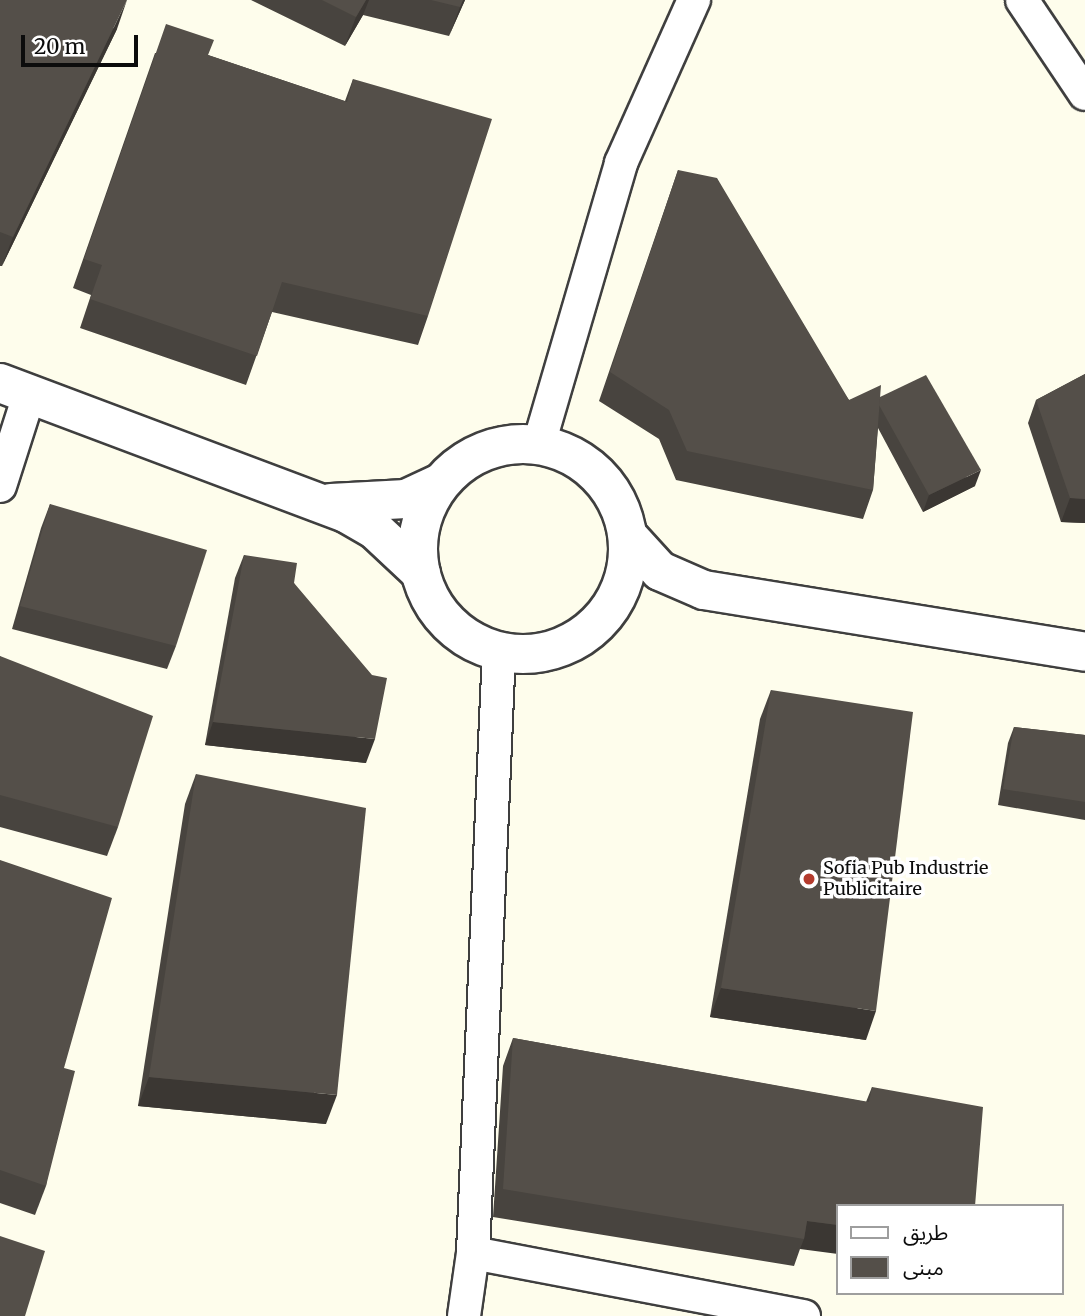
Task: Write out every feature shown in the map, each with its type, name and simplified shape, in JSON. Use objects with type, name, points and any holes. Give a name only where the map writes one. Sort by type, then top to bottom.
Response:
[{"type":"street","points":[[539,444],[621,163],[694,0]]},
{"type":"street","points":[[1022,0],[1085,94]]},
{"type":"street","points":[[0,486],[15,389],[315,501],[374,529],[421,573],[448,623],[499,651],[557,648],[605,615],[655,596],[704,590]]},
{"type":"street","points":[[315,501],[378,504],[441,483],[485,451],[539,444],[572,455],[599,475],[618,503],[628,536],[620,591],[605,615]]},
{"type":"street","points":[[421,573],[420,525],[441,483]]},
{"type":"street","points":[[628,536],[660,571],[704,590],[1085,652]]},
{"type":"street","points":[[464,1316],[473,1253],[499,651]]},
{"type":"street","points":[[473,1253],[804,1316]]},
{"type":"building","points":[[0,0],[127,0],[13,237],[0,232]]},
{"type":"building","points":[[322,0],[366,0],[356,17]]},
{"type":"building","points":[[431,0],[463,0],[460,7]]},
{"type":"building","points":[[166,24],[214,40],[208,55],[347,102],[353,79],[492,119],[428,316],[282,282],[257,356],[90,299],[102,265],[84,259]]},
{"type":"building","points":[[678,170],[717,178],[849,400],[881,385],[873,490],[687,451],[669,410],[610,372]]},
{"type":"building","points":[[1085,374],[1085,499],[1070,498],[1036,400]]},
{"type":"building","points":[[926,375],[981,470],[929,495],[879,405],[880,397]]},
{"type":"building","points":[[50,504],[207,550],[176,646],[20,606]]},
{"type":"building","points":[[244,555],[297,563],[294,583],[372,675],[387,678],[375,739],[213,722]]},
{"type":"building","points":[[0,656],[153,716],[118,827],[0,795]]},
{"type":"building","name":"Sofia Pub Industrie Publicitaire","points":[[771,690],[913,712],[876,1011],[721,988]]},
{"type":"building","points":[[1014,727],[1085,735],[1085,802],[1003,789]]},
{"type":"building","points":[[196,774],[366,808],[337,1095],[149,1077]]},
{"type":"building","points":[[0,860],[112,898],[64,1068],[75,1071],[46,1186],[0,1170]]},
{"type":"building","points":[[513,1038],[869,1102],[872,1087],[983,1107],[975,1204],[836,1204],[836,1225],[807,1221],[804,1239],[503,1189]]},
{"type":"building","points":[[0,1236],[45,1251],[25,1316],[0,1316]]},
{"type":"place","name":"Sofia Pub Industrie Publicitaire","points":[[809,879]]}]
